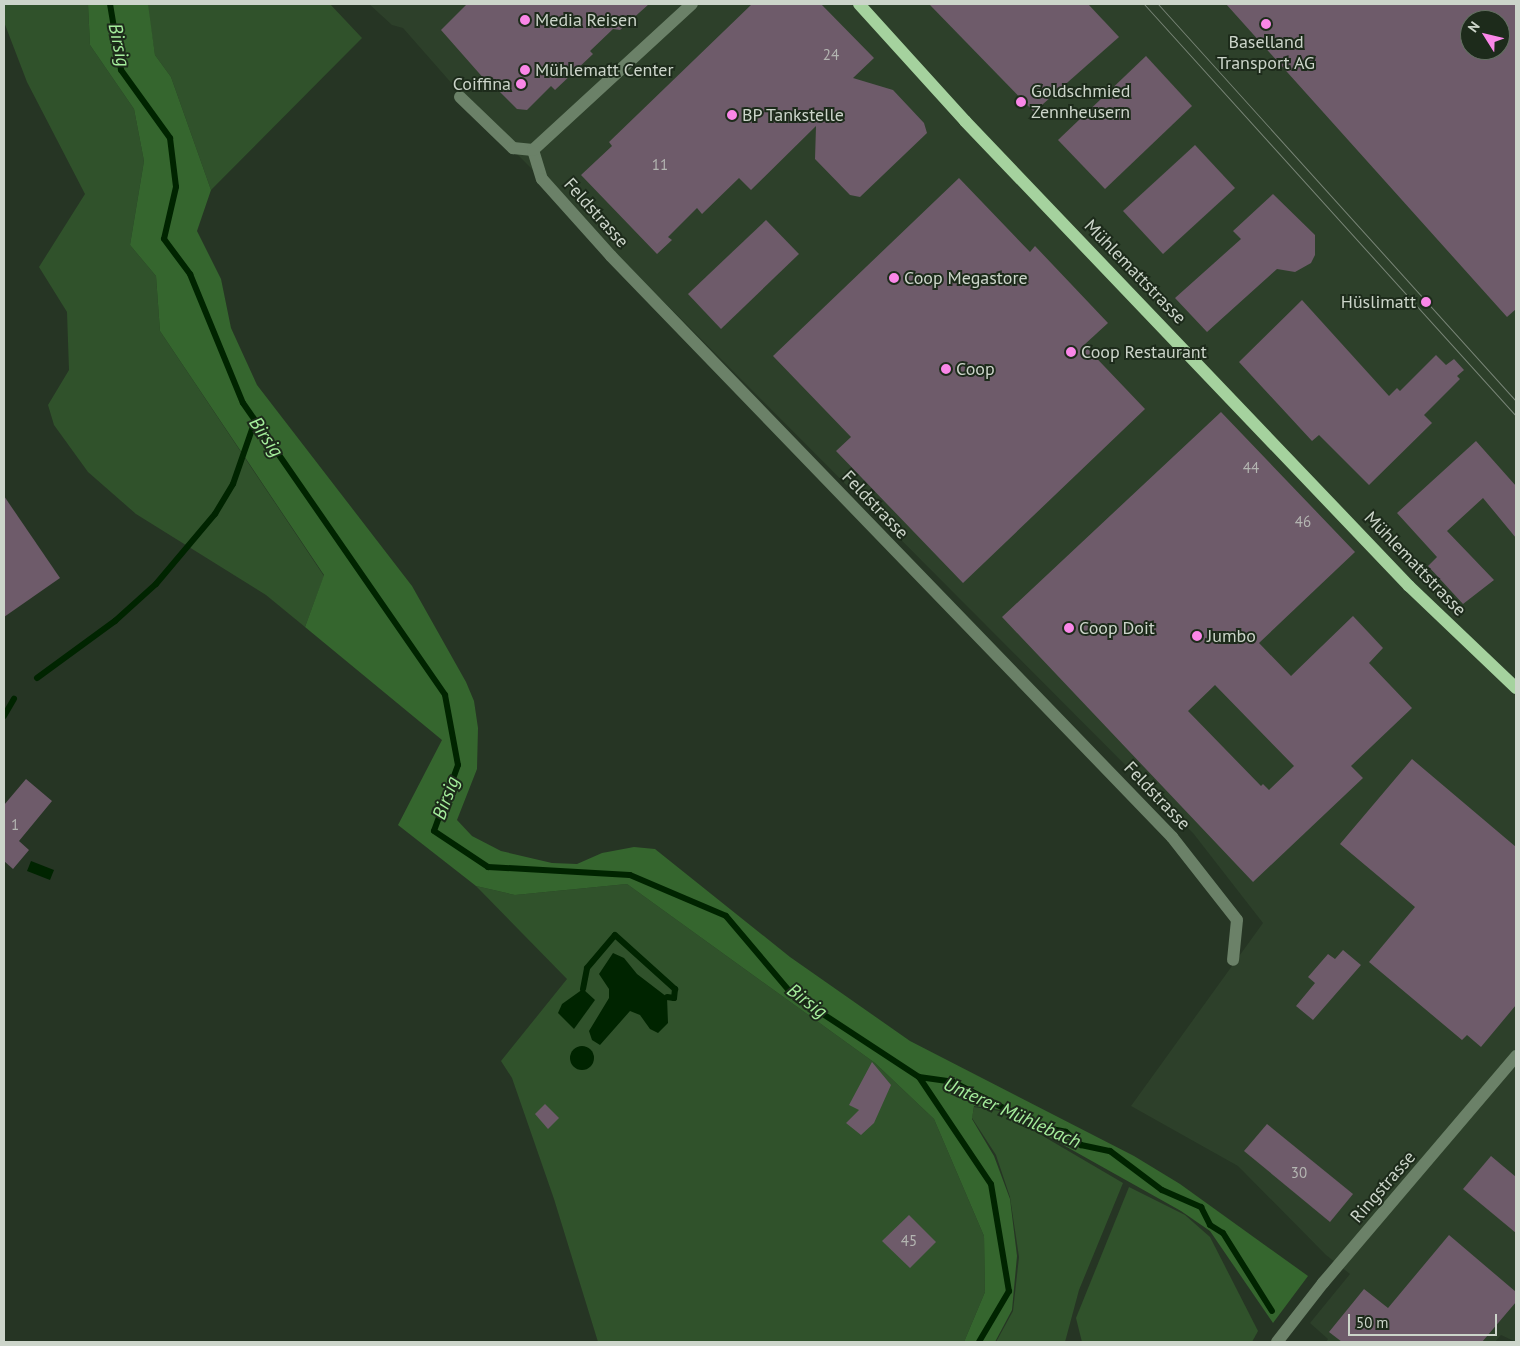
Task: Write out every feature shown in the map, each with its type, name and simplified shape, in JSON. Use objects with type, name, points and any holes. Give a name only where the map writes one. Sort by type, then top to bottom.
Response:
[{"type":"main road","name":"Mühlemattstrasse","points":[[859,4],[965,120],[1409,586],[1516,688]]},
{"type":"street","points":[[460,97],[512,148],[532,150],[692,4]]},
{"type":"street","name":"Feldstrasse","points":[[532,150],[542,179],[610,256],[1172,837],[1237,920],[1233,960]]},
{"type":"street","name":"Ringstrasse","points":[[1277,1342],[1322,1283],[1516,1056]]},
{"type":"shaded area","points":[[4,4],[88,4],[90,45],[134,109],[144,161],[130,245],[156,276],[160,331],[324,576],[305,627],[266,595],[136,514],[88,472],[54,425],[48,405],[69,370],[67,312],[39,267],[85,194],[27,82],[4,22]]},
{"type":"shaded area","points":[[88,4],[148,4],[155,55],[171,77],[211,190],[197,231],[221,279],[231,328],[257,385],[412,586],[466,682],[474,701],[478,728],[477,769],[457,820],[472,836],[501,851],[552,863],[577,864],[602,853],[634,847],[655,849],[790,957],[910,1041],[1134,1156],[1180,1184],[1308,1276],[1273,1323],[1210,1231],[1181,1211],[1001,1110],[974,1106],[972,1119],[994,1156],[1010,1199],[1017,1256],[1012,1310],[995,1342],[964,1342],[985,1292],[984,1236],[934,1119],[875,1063],[627,884],[515,895],[476,886],[398,825],[442,740],[305,627],[324,575],[160,331],[156,276],[130,245],[144,161],[134,109],[90,45]]},
{"type":"shaded area","points":[[147,4],[330,4],[362,38],[211,190],[171,77],[155,55]]},
{"type":"shaded area","points":[[369,4],[1516,4],[1516,1342],[1501,1335],[1495,1342],[1326,1342],[1328,1339],[1310,1323],[1350,1274],[1326,1255],[1238,1166],[1131,1106],[1263,923],[1193,833],[490,127],[403,28],[392,25]]},
{"type":"shaded area","points":[[31,861],[54,870],[50,880],[27,871]]},
{"type":"shaded area","points":[[627,884],[875,1063],[934,1119],[984,1236],[985,1292],[964,1342],[598,1342],[554,1199],[512,1078],[501,1061],[567,979],[476,886],[515,895]]},
{"type":"shaded area","points":[[613,953],[624,958],[637,974],[667,997],[668,1023],[658,1033],[650,1029],[640,1015],[630,1011],[600,1045],[592,1040],[589,1031],[609,998],[609,989],[599,974]]},
{"type":"shaded area","points":[[583,989],[595,1000],[574,1029],[558,1013],[562,1004]]},
{"type":"shaded area","points":[[582,1046],[587,1047],[593,1053],[593,1063],[587,1069],[582,1070],[577,1069],[571,1063],[570,1058],[571,1053],[577,1047]]},
{"type":"shaded area","points":[[974,1107],[1000,1111],[1123,1183],[1079,1290],[1065,1342],[996,1342],[1013,1311],[1019,1257],[1010,1197],[996,1155],[972,1118]]},
{"type":"shaded area","points":[[1129,1187],[1185,1215],[1210,1237],[1258,1331],[1252,1342],[1082,1342],[1076,1318]]},
{"type":"building","name":"Mühlematt Center","points":[[467,4],[649,4],[620,30],[613,29],[590,51],[593,54],[555,90],[551,86],[527,110],[517,109],[495,87],[493,89],[441,30]]},
{"type":"building","name":"BP Tankstelle","points":[[752,4],[821,4],[874,58],[853,78],[893,90],[924,123],[927,133],[860,197],[850,195],[815,159],[816,126],[751,190],[739,178],[702,214],[697,208],[668,237],[672,240],[657,254],[581,175],[612,146],[609,142]]},
{"type":"building","points":[[929,4],[1088,4],[1119,37],[1034,112]]},
{"type":"building","points":[[1226,4],[1516,4],[1516,309],[1507,317]]},
{"type":"building","points":[[1146,56],[1192,106],[1105,189],[1058,140]]},
{"type":"building","points":[[1195,145],[1235,188],[1163,254],[1123,211]]},
{"type":"building","name":"Coop","points":[[959,178],[1030,252],[1035,246],[1108,323],[1084,345],[1145,409],[963,583],[836,451],[851,437],[773,356]]},
{"type":"building","points":[[1273,194],[1315,235],[1315,255],[1311,263],[1295,272],[1277,269],[1207,332],[1175,298],[1241,239],[1233,231]]},
{"type":"building","points":[[766,220],[799,254],[721,329],[688,294]]},
{"type":"building","points":[[1302,300],[1389,396],[1397,388],[1400,391],[1436,355],[1446,365],[1454,359],[1464,370],[1457,376],[1460,379],[1424,415],[1432,423],[1369,485],[1319,435],[1312,441],[1239,362]]},
{"type":"building","points":[[1221,412],[1355,552],[1259,643],[1291,676],[1353,616],[1383,648],[1369,663],[1412,708],[1351,766],[1363,778],[1253,882],[1002,617]],"holes":[[[1215,685],[1294,766],[1269,790],[1263,784],[1261,786],[1188,711]]]},
{"type":"building","points":[[1476,441],[1516,486],[1516,538],[1483,498],[1447,531],[1494,580],[1463,604],[1428,566],[1437,557],[1397,513]]},
{"type":"building","points":[[4,496],[60,578],[4,617]]},
{"type":"building","points":[[1412,759],[1516,847],[1516,1005],[1481,1047],[1467,1035],[1462,1040],[1369,962],[1415,907],[1340,844]]},
{"type":"building","points":[[26,779],[52,801],[19,841],[29,850],[13,869],[4,861],[4,805]]},
{"type":"building","points":[[1343,950],[1361,965],[1313,1020],[1296,1006],[1315,983],[1308,977],[1328,954],[1335,959]]},
{"type":"building","points":[[872,1062],[891,1085],[874,1123],[861,1135],[846,1123],[859,1110],[849,1105]]},
{"type":"building","points":[[545,1104],[559,1118],[548,1129],[535,1114]]},
{"type":"building","points":[[1267,1124],[1353,1194],[1330,1222],[1244,1151]]},
{"type":"building","points":[[1491,1156],[1516,1177],[1516,1233],[1463,1189]]},
{"type":"building","points":[[909,1215],[936,1242],[910,1268],[882,1241]]},
{"type":"building","points":[[1449,1235],[1516,1292],[1516,1302],[1482,1342],[1342,1342],[1329,1332],[1364,1289],[1388,1308]]},
{"type":"waterway","name":"Birsig","points":[[110,4],[121,70],[170,138],[176,187],[164,239],[190,274],[243,403],[445,695],[458,765],[434,831],[488,867],[630,875],[726,916],[791,993],[919,1077],[991,1184],[1009,1291],[979,1342]]},
{"type":"waterway","points":[[37,678],[115,621],[156,584],[215,514],[233,484],[255,421]]},
{"type":"waterway","points":[[4,716],[14,699]]},
{"type":"waterway","points":[[583,989],[587,968],[615,935],[675,989],[674,998],[667,997]]},
{"type":"waterway","name":"Unterer Mühlebach","points":[[919,1077],[953,1082],[1041,1127],[1066,1132],[1081,1145],[1110,1151],[1162,1190],[1201,1207],[1210,1225],[1223,1233],[1272,1311]]},
{"type":"tram line","points":[[1144,4],[1516,416]]},
{"type":"tram line","points":[[1158,4],[1516,401]]},
{"type":"place","name":"Media Reisen","points":[[525,20]]},
{"type":"place","name":"Baselland Transport AG","points":[[1266,24]]},
{"type":"place","name":"Mühlematt Center","points":[[525,70]]},
{"type":"place","name":"Coiffina","points":[[521,84]]},
{"type":"place","name":"Goldschmied Zennheusern","points":[[1021,102]]},
{"type":"place","name":"BP Tankstelle","points":[[732,115]]},
{"type":"place","name":"Coop Megastore","points":[[894,278]]},
{"type":"place","name":"Hüslimatt","points":[[1426,302]]},
{"type":"place","name":"Coop Restaurant","points":[[1071,352]]},
{"type":"place","name":"Coop","points":[[946,369]]},
{"type":"place","name":"Coop Doit","points":[[1069,628]]},
{"type":"place","name":"Jumbo","points":[[1197,636]]}]
